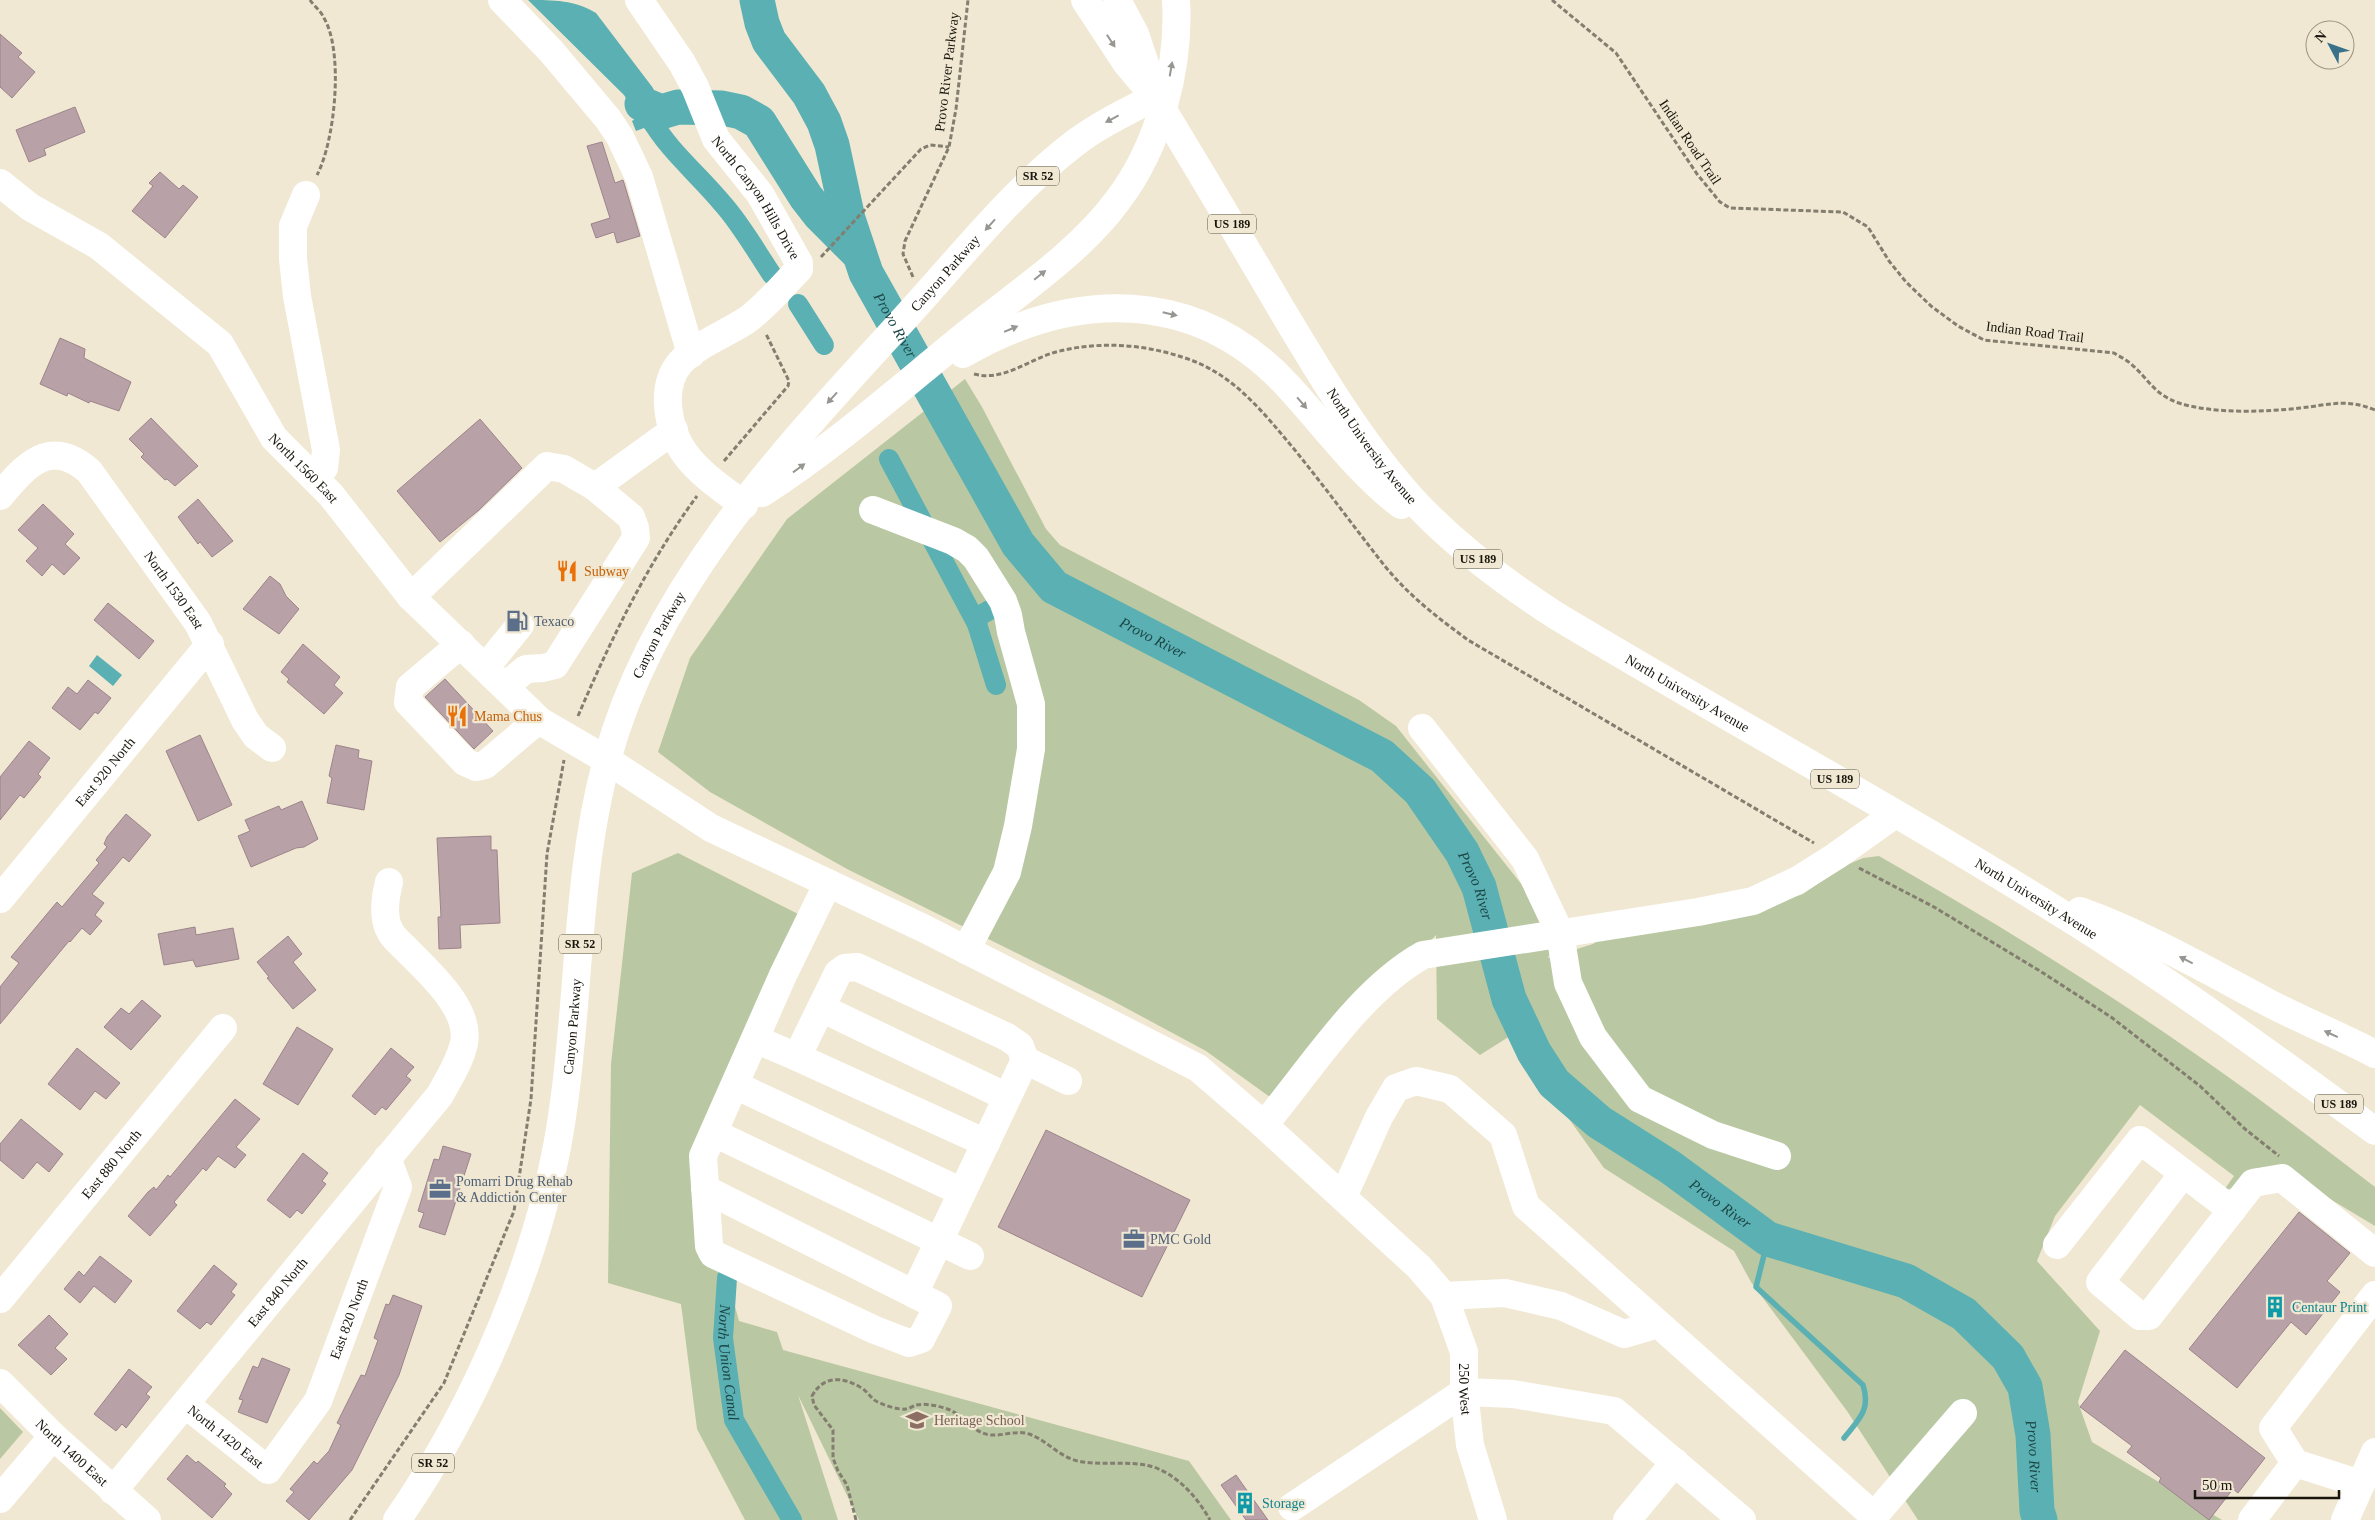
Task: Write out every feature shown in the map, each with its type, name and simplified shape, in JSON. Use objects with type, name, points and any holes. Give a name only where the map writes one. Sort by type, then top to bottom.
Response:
[{"type":"main road","points":[[502,0],[563,65],[608,118],[620,137],[639,177],[690,354]]},
{"type":"main road","name":"North Canyon Hills Drive","points":[[639,0],[682,63],[695,86],[721,146],[760,194],[800,266],[756,312],[690,354],[680,364],[671,379],[667,403],[674,430],[685,454],[709,478],[744,505]]},
{"type":"main road","name":"US 189","points":[[1085,0],[1127,64],[1156,97]]},
{"type":"main road","name":"US 189","points":[[1117,0],[1135,34],[1156,97]]},
{"type":"main road","points":[[964,345],[1099,224],[1119,200],[1140,165],[1163,106],[1176,33],[1176,0]]},
{"type":"main road","name":"Canyon Parkway","points":[[396,1520],[439,1454],[490,1353],[526,1261],[557,1151],[567,1079],[586,872],[607,760],[635,681],[653,641],[683,589],[774,464],[864,362],[1050,164],[1106,122],[1156,97]]},
{"type":"main road","name":"North University Avenue","points":[[1156,97],[1342,407],[1389,472],[1412,499],[1441,527],[1516,589],[1555,615],[2028,893],[2128,957],[2244,1036],[2375,1131]]},
{"type":"main road","name":"North 1560 East","points":[[0,183],[30,207],[99,246],[220,344],[274,438],[331,494],[410,596],[486,667],[538,720],[607,760],[710,828],[966,950]]},
{"type":"main road","points":[[306,195],[293,226],[293,259],[296,296],[326,450],[324,468],[314,478]]},
{"type":"main road","points":[[964,345],[1024,324],[1080,310],[1110,307],[1142,309],[1189,318],[1221,333],[1263,362],[1286,384],[1370,480],[1404,508],[1441,527]]},
{"type":"main road","name":"Canyon Parkway","points":[[744,505],[799,468],[894,393],[964,345]]},
{"type":"main road","points":[[595,487],[674,430]]},
{"type":"main road","name":"North 1530 East","points":[[0,496],[32,462],[53,455],[72,458],[89,471],[198,623],[210,644],[245,720],[256,736],[272,748]]},
{"type":"main road","points":[[410,596],[546,466],[564,469],[595,487],[631,516],[636,538],[555,664],[544,668],[526,669],[505,686]]},
{"type":"main road","points":[[873,510],[953,541],[967,549],[976,558],[1002,601],[1008,615],[1030,704],[1031,749],[1018,826],[1007,872],[966,950]]},
{"type":"main road","points":[[486,667],[520,625]]},
{"type":"main road","name":"East 920 North","points":[[0,899],[210,644]]},
{"type":"main road","points":[[461,644],[410,687],[408,702],[465,762],[476,767],[485,765],[538,720]]},
{"type":"main road","points":[[1422,728],[1525,859],[1560,933],[1568,982],[1593,1037],[1640,1099],[1713,1135],[1777,1156]]},
{"type":"main road","points":[[1264,1125],[1355,1012],[1408,963],[1423,955],[1445,950],[1698,912],[1753,901],[1798,880],[1836,856],[1895,814]]},
{"type":"main road","name":"East 840 North","points":[[113,1491],[440,1095],[456,1068],[464,1041],[463,1025],[458,1011],[445,990],[390,932],[385,899],[388,882]]},
{"type":"main road","points":[[705,1189],[938,1306],[921,1339],[909,1344],[876,1330],[712,1254],[709,1246],[705,1189],[703,1156],[828,883]]},
{"type":"main road","points":[[2028,893],[2102,919],[2305,1022],[2375,1054]]},
{"type":"main road","name":"250 West","points":[[966,950],[1198,1068],[1264,1125],[1419,1267],[1444,1296],[1464,1352],[1464,1392],[1470,1445],[1493,1520]]},
{"type":"main road","points":[[797,1057],[838,973],[845,968],[857,967],[1007,1037],[1020,1046],[1025,1060],[1068,1081]]},
{"type":"main road","points":[[821,1008],[1007,1097]]},
{"type":"main road","name":"East 880 North","points":[[0,1299],[223,1028]]},
{"type":"main road","points":[[755,1039],[986,1143]]},
{"type":"main road","points":[[914,1294],[1025,1060]]},
{"type":"main road","points":[[1342,1197],[1396,1088],[1416,1081],[1450,1089],[1503,1135],[1526,1206],[1873,1518],[1963,1413]]},
{"type":"main road","points":[[735,1085],[962,1192]]},
{"type":"main road","points":[[714,1133],[970,1256]]},
{"type":"main road","points":[[2056,1245],[2140,1140],[2232,1210]]},
{"type":"main road","name":"East 820 North","points":[[268,1470],[318,1401],[398,1187],[387,1158]]},
{"type":"main road","points":[[2183,1174],[2100,1282],[2140,1316],[2149,1316],[2253,1183],[2282,1178],[2375,1253]]},
{"type":"main road","points":[[1444,1296],[1505,1293],[1561,1306],[1624,1334],[1648,1327],[1654,1321]]},
{"type":"main road","points":[[2361,1484],[2295,1462],[2273,1428],[2375,1295]]},
{"type":"main road","name":"North 1400 East","points":[[0,1384],[53,1436],[147,1520]]},
{"type":"main road","points":[[1292,1507],[1464,1392],[1513,1394],[1614,1411],[1742,1520]]},
{"type":"main road","name":"North 1420 East","points":[[185,1404],[268,1470]]},
{"type":"main road","points":[[0,1498],[53,1436]]},
{"type":"main road","points":[[2345,1520],[2375,1452]]},
{"type":"main road","points":[[1627,1520],[1674,1462]]},
{"type":"main road","points":[[2252,1520],[2295,1462]]},
{"type":"path","points":[[306,195],[323,164],[333,120],[335,86],[335,56],[325,18],[310,0]]},
{"type":"path","name":"Provo River Parkway","points":[[816,263],[924,146],[949,147],[956,109],[968,0]]},
{"type":"path","name":"Indian Road Trail","points":[[1552,0],[1616,53],[1697,174],[1720,202],[1730,208],[1781,211],[1827,210],[1843,212],[1854,217],[1868,227],[1906,282],[1931,306],[1958,326],[1984,340],[2114,353],[2129,362],[2160,396],[2180,404],[2210,409],[2301,408],[2337,402],[2362,404],[2375,410]]},
{"type":"path","points":[[585,700],[635,595],[675,526],[709,478],[788,386],[789,381],[764,330]]},
{"type":"path","points":[[1258,406],[1330,494],[1384,566],[1403,586],[1445,623],[1468,640],[1836,856],[1934,907],[2040,971],[2111,1017],[2200,1086],[2245,1129],[2282,1158]]},
{"type":"path","points":[[350,1520],[444,1383],[514,1211],[531,1099],[547,854],[561,775]]},
{"type":"path","points":[[856,1520],[847,1485],[838,1471],[833,1458],[833,1430],[814,1405],[812,1396],[817,1387],[825,1381],[834,1380],[861,1387],[872,1399],[881,1404],[906,1409],[917,1405],[932,1405],[950,1410],[971,1426],[991,1435],[1007,1433],[1028,1434],[1077,1461],[1132,1464],[1160,1469],[1184,1485],[1201,1504],[1210,1520]]},
{"type":"green space","points":[[965,379],[982,407],[1046,529],[1060,545],[1359,700],[1396,726],[1560,933],[1548,958],[1593,944],[1602,937],[1741,915],[1803,894],[1840,868],[1863,858],[1879,856],[1967,907],[2140,1016],[2243,1088],[2375,1187],[2375,1226],[2275,1166],[2251,1169],[2233,1188],[2224,1190],[2234,1176],[2140,1105],[2055,1216],[2037,1261],[2100,1331],[2078,1402],[2092,1442],[2222,1520],[1918,1520],[1847,1411],[1751,1282],[1734,1251],[1604,1168],[1510,1036],[1480,1055],[1437,1019],[1436,935],[1281,1105],[1206,1051],[1113,1001],[847,869],[710,792],[658,752],[690,658],[787,519]]},
{"type":"green space","points":[[678,853],[806,918],[701,1157],[709,1263],[727,1278],[739,1321],[777,1332],[783,1350],[1189,1461],[1231,1520],[859,1520],[798,1395],[838,1520],[745,1520],[697,1429],[681,1304],[608,1283],[611,1064],[632,873]]},
{"type":"green space","points":[[0,1408],[23,1432],[0,1459]]},
{"type":"water","points":[[528,0],[572,3],[596,13],[653,88],[669,132],[666,135],[669,138],[661,145],[644,128],[636,131],[632,121],[635,119],[633,109],[624,95]]},
{"type":"water","points":[[97,655],[122,675],[113,686],[89,666]]},
{"type":"building","points":[[0,34],[22,53],[18,57],[35,72],[12,98],[0,87]]},
{"type":"building","points":[[75,107],[85,132],[44,149],[46,155],[29,162],[16,130]]},
{"type":"building","points":[[602,142],[615,183],[623,180],[640,236],[617,243],[614,232],[596,238],[591,224],[610,218],[587,146]]},
{"type":"building","points":[[160,172],[179,189],[183,185],[198,197],[165,238],[132,211],[153,186],[149,183]]},
{"type":"building","points":[[60,338],[85,349],[84,358],[131,382],[119,411],[90,401],[89,403],[68,393],[67,396],[40,384]]},
{"type":"building","points":[[151,418],[198,466],[175,486],[167,479],[165,480],[141,457],[144,454],[129,439]]},
{"type":"building","points":[[480,419],[522,468],[479,510],[440,542],[397,491]]},
{"type":"building","points":[[198,499],[233,541],[212,557],[200,542],[198,544],[178,517]]},
{"type":"building","points":[[43,504],[74,534],[65,544],[80,558],[64,575],[52,564],[42,576],[26,561],[38,548],[18,530]]},
{"type":"building","points":[[270,576],[280,584],[286,596],[299,609],[279,634],[243,609]]},
{"type":"building","points":[[108,603],[154,641],[139,659],[94,620]]},
{"type":"building","points":[[303,644],[340,677],[334,685],[343,693],[324,714],[287,682],[289,679],[281,672]]},
{"type":"building","name":"Mama Chus","points":[[445,679],[493,731],[474,749],[425,697]]},
{"type":"building","points":[[88,680],[111,698],[98,714],[95,712],[80,730],[52,708],[68,687],[77,694]]},
{"type":"building","points":[[200,735],[232,805],[198,821],[166,751]]},
{"type":"building","points":[[29,741],[50,758],[38,774],[41,777],[24,798],[20,795],[0,820],[0,777]]},
{"type":"building","points":[[336,745],[359,750],[358,758],[372,761],[364,810],[327,803],[332,778],[329,776]]},
{"type":"building","points":[[302,801],[318,839],[304,847],[296,848],[251,867],[238,836],[250,831],[245,820],[279,806],[281,810]]},
{"type":"building","points":[[126,814],[151,835],[129,862],[123,857],[92,894],[104,903],[95,915],[102,921],[90,935],[82,928],[69,941],[0,1024],[0,987],[19,963],[11,957],[57,902],[62,907],[99,863],[96,860],[107,847],[104,844],[107,837]]},
{"type":"building","points":[[491,836],[491,850],[497,850],[500,923],[460,925],[461,948],[439,949],[438,917],[441,917],[437,838]]},
{"type":"building","points":[[195,927],[196,935],[233,928],[239,959],[196,967],[193,960],[164,965],[158,934]]},
{"type":"building","points":[[288,936],[302,954],[293,962],[316,990],[293,1009],[267,978],[269,977],[257,962]]},
{"type":"building","points":[[142,1000],[161,1016],[131,1050],[104,1027],[121,1008],[129,1014]]},
{"type":"building","points":[[297,1027],[333,1049],[298,1105],[263,1084]]},
{"type":"building","points":[[77,1048],[120,1083],[106,1099],[95,1091],[80,1110],[48,1084]]},
{"type":"building","points":[[391,1048],[414,1067],[406,1076],[411,1080],[386,1110],[382,1107],[375,1115],[352,1096]]},
{"type":"building","points":[[235,1099],[260,1119],[236,1147],[246,1155],[235,1168],[218,1156],[206,1171],[203,1168],[174,1202],[177,1205],[150,1236],[128,1216],[148,1192],[154,1187],[156,1190],[168,1175],[170,1177]]},
{"type":"building","points":[[21,1119],[63,1154],[49,1172],[37,1162],[23,1179],[0,1160],[0,1144]]},
{"type":"building","points":[[1046,1130],[1190,1200],[1142,1297],[998,1227]]},
{"type":"building","points":[[443,1146],[471,1154],[445,1235],[419,1227],[424,1213],[418,1211],[434,1159],[439,1160]]},
{"type":"building","points":[[303,1153],[328,1173],[322,1181],[326,1184],[302,1214],[297,1210],[290,1218],[267,1200]]},
{"type":"building","name":"Centaur Print","points":[[2299,1212],[2350,1253],[2327,1281],[2340,1292],[2306,1335],[2291,1322],[2237,1388],[2189,1349]]},
{"type":"building","points":[[100,1256],[132,1281],[115,1303],[94,1286],[80,1303],[64,1289],[79,1271],[84,1276]]},
{"type":"building","points":[[214,1265],[237,1284],[231,1292],[235,1295],[211,1325],[207,1322],[200,1329],[177,1311]]},
{"type":"building","points":[[393,1295],[422,1306],[399,1375],[352,1470],[309,1520],[286,1501],[294,1492],[290,1489],[314,1461],[317,1464],[329,1451],[341,1425],[337,1423],[361,1375],[365,1376],[378,1340],[374,1338],[386,1304],[389,1305]]},
{"type":"building","points":[[49,1315],[68,1334],[55,1348],[67,1359],[51,1375],[18,1345]]},
{"type":"building","points":[[2125,1350],[2265,1458],[2238,1493],[2233,1489],[2209,1520],[2159,1482],[2161,1478],[2127,1452],[2132,1446],[2080,1407]]},
{"type":"building","points":[[262,1358],[290,1369],[267,1423],[238,1412],[243,1400],[239,1399],[253,1366],[258,1368]]},
{"type":"building","points":[[129,1369],[152,1387],[146,1394],[150,1397],[126,1428],[122,1424],[116,1431],[94,1414]]},
{"type":"building","points":[[187,1455],[196,1463],[198,1461],[226,1484],[224,1486],[232,1494],[212,1518],[167,1479]]},
{"type":"building","name":"Storage","points":[[1236,1475],[1268,1520],[1246,1520],[1221,1485]]},
{"type":"waterway","name":"Provo River","points":[[757,0],[762,23],[769,41],[809,94],[824,122],[832,145],[848,219],[866,273],[1018,544],[1054,587],[1382,756],[1420,791],[1462,852],[1479,887],[1509,999],[1534,1052],[1554,1083],[1599,1122],[1670,1167],[1768,1239],[1906,1281],[1964,1314],[2008,1357],[2025,1387],[2033,1435],[2037,1511],[2040,1520]]},
{"type":"waterway","name":"Provo River","points":[[642,104],[661,112],[678,107],[722,108],[741,112],[759,122],[806,197],[820,215],[857,252]]},
{"type":"waterway","points":[[650,118],[675,152],[729,211],[772,275]]},
{"type":"waterway","points":[[798,304],[824,345]]},
{"type":"waterway","points":[[889,459],[977,624],[996,685]]},
{"type":"waterway","points":[[977,624],[979,616],[995,607]]},
{"type":"waterway","points":[[1768,1239],[1756,1287],[1863,1385],[1866,1401],[1862,1414],[1844,1438]]},
{"type":"waterway","name":"North Union Canal","points":[[727,1278],[723,1338],[734,1420],[792,1520]]},
{"type":"place","name":"Subway","points":[[567,571]]},
{"type":"place","name":"Texaco","points":[[517,621]]},
{"type":"place","name":"Mama Chus","points":[[457,716]]},
{"type":"place","name":"Pomarri Drug Rehab & Addiction Center","points":[[440,1189]]},
{"type":"place","name":"PMC Gold","points":[[1134,1239]]},
{"type":"place","name":"Centaur Print","points":[[2275,1307]]},
{"type":"place","name":"Heritage School","points":[[917,1420]]},
{"type":"place","name":"Storage","points":[[1245,1503]]}]
